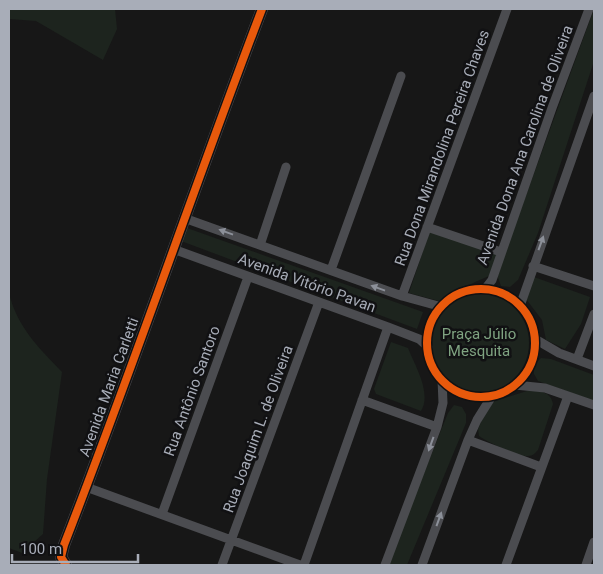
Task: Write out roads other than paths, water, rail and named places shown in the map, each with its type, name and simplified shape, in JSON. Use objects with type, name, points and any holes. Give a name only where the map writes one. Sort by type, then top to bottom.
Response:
[{"type":"street","name":"Avenida Maria Carletti","points":[[65,565],[61,556],[64,545],[136,356],[184,218],[262,9]]},
{"type":"street","name":"Rua Dona Mirandolina Pereira Chaves","points":[[402,296],[508,9]]},
{"type":"street","name":"Avenida Dona Ana Carolina de Oliveira","points":[[485,290],[492,280],[589,9]]},
{"type":"street","points":[[331,270],[401,76]]},
{"type":"street","points":[[520,306],[594,96]]},
{"type":"street","points":[[260,245],[286,167]]},
{"type":"street","name":"Avenida Vitório Pavan","points":[[184,218],[402,296],[442,307]]},
{"type":"street","points":[[427,227],[501,252]]},
{"type":"street","name":"Avenida Vitório Pavan","points":[[173,249],[388,327],[419,339],[428,347]]},
{"type":"street","points":[[534,266],[594,286]]},
{"type":"street","name":"Rua Antônio Santoro","points":[[162,514],[248,277]]},
{"type":"street","points":[[485,290],[499,292],[520,306],[530,321],[535,339],[531,364],[524,376],[515,385],[500,394],[492,396],[481,397],[460,393],[450,387],[432,364],[428,347],[431,325],[442,307],[461,294],[469,291],[485,290]]},
{"type":"street","name":"Rua Joaquim L. de Oliveira","points":[[222,565],[319,302]]},
{"type":"street","points":[[577,360],[594,314]]},
{"type":"street","points":[[304,565],[388,327]]},
{"type":"street","points":[[535,339],[551,349],[594,366]]},
{"type":"street","points":[[385,565],[437,427],[442,403],[442,379]]},
{"type":"street","points":[[515,385],[545,388],[594,405]]},
{"type":"street","points":[[422,565],[468,440],[477,420],[492,396]]},
{"type":"street","points":[[506,565],[568,396]]},
{"type":"street","points":[[362,400],[437,427]]},
{"type":"street","points":[[468,440],[541,467]]},
{"type":"street","points":[[86,487],[300,565]]},
{"type":"street","points":[[586,565],[594,542]]},
{"type":"park label","name":"Praça Júlio Mesquita","points":[[479,342]]}]
